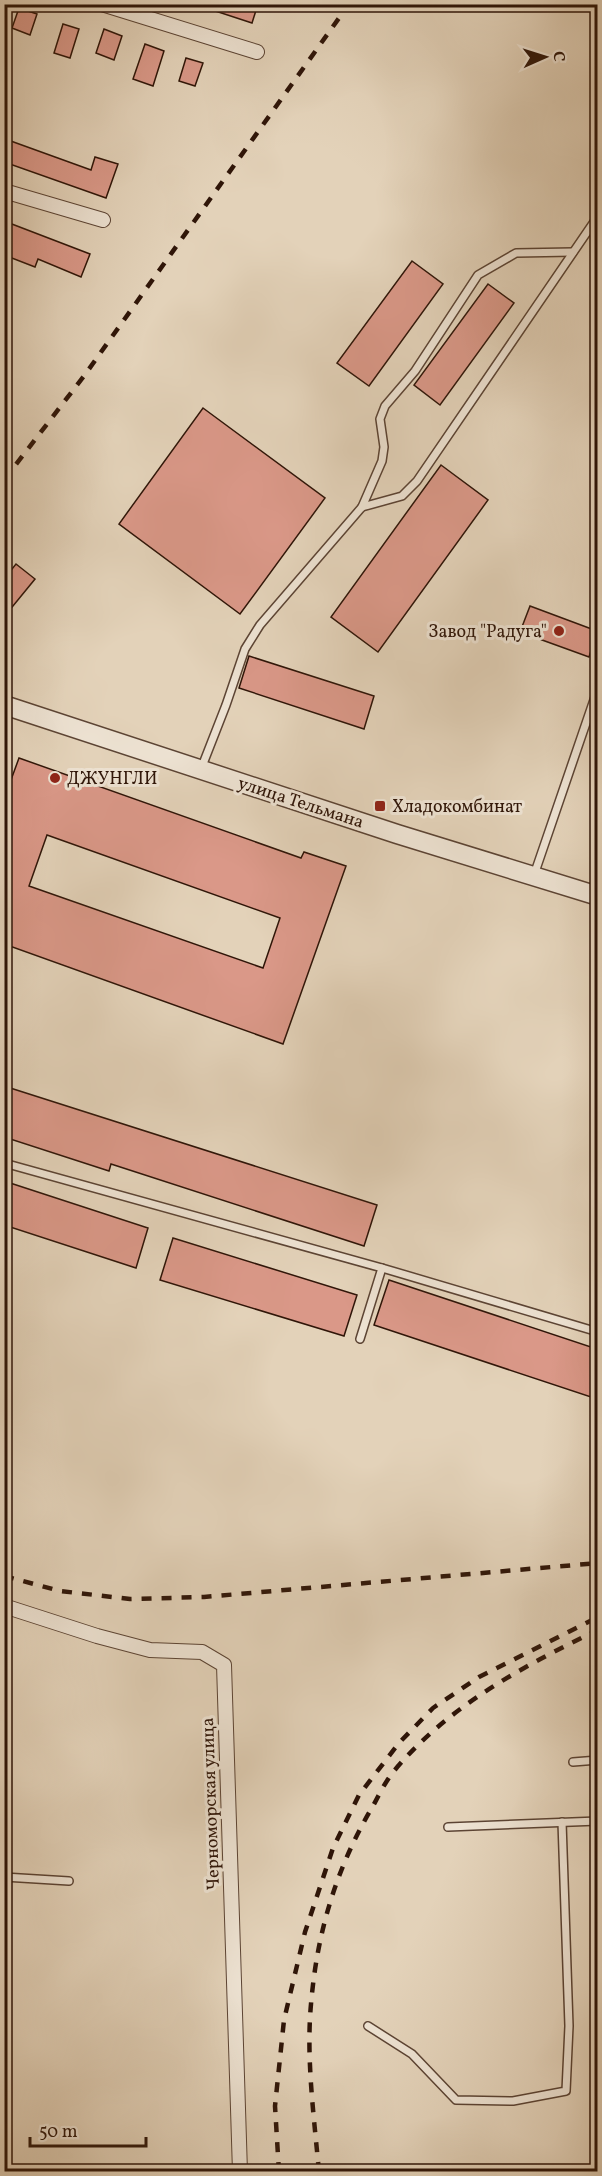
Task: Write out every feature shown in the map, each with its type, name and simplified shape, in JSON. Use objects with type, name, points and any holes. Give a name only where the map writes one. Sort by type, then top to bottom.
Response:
[{"type":"street","points":[[102,4],[257,52]]},
{"type":"street","points":[[4,191],[104,220]]},
{"type":"street","name":"улица Тельмана","points":[[4,705],[597,896]]},
{"type":"street","name":"Черноморская улица","points":[[4,1606],[97,1636],[150,1650],[202,1652],[224,1665],[240,2172]]},
{"type":"lane","points":[[362,507],[402,496],[417,482],[597,216]]},
{"type":"lane","points":[[201,769],[245,650],[260,625],[362,507],[382,461],[384,447],[380,419],[385,406],[415,371],[478,275],[516,253],[573,252]]},
{"type":"lane","points":[[534,876],[597,691]]},
{"type":"lane","points":[[4,1163],[382,1268],[597,1332]]},
{"type":"lane","points":[[360,1339],[382,1268]]},
{"type":"lane","points":[[573,1762],[597,1760]]},
{"type":"lane","points":[[448,1827],[597,1821]]},
{"type":"lane","points":[[368,2026],[412,2054],[456,2100],[513,2101],[566,2091],[569,2026],[562,1822]]},
{"type":"lane","points":[[4,1877],[69,1881]]},
{"type":"building","points":[[203,4],[258,4],[252,23],[203,7]]},
{"type":"building","points":[[19,8],[37,14],[30,35],[12,28]]},
{"type":"building","points":[[63,24],[79,29],[70,58],[54,53]]},
{"type":"building","points":[[104,29],[122,36],[114,60],[96,53]]},
{"type":"building","points":[[145,44],[164,51],[153,86],[133,79]]},
{"type":"building","points":[[186,58],[203,63],[195,86],[179,81]]},
{"type":"building","points":[[8,140],[91,170],[95,157],[118,164],[106,198],[4,162],[4,149]]},
{"type":"building","points":[[4,221],[90,254],[81,277],[38,259],[35,267],[4,255]]},
{"type":"building","points":[[412,261],[443,284],[369,386],[337,363]]},
{"type":"building","points":[[488,284],[514,303],[440,405],[414,385]]},
{"type":"building","points":[[203,408],[325,498],[240,614],[119,524]]},
{"type":"building","points":[[441,465],[488,500],[378,652],[331,617]]},
{"type":"building","points":[[16,564],[35,579],[4,617],[4,579]]},
{"type":"building","name":"Завод \"Радуга\"","points":[[530,606],[597,631],[589,657],[520,632]]},
{"type":"building","points":[[249,656],[374,696],[364,729],[239,688]]},
{"type":"building","points":[[19,758],[301,858],[304,852],[346,866],[283,1044],[4,944],[4,799]],"holes":[[[47,835],[280,918],[263,968],[29,886]]]},
{"type":"building","points":[[4,1086],[377,1205],[364,1246],[111,1164],[109,1171],[4,1137]]},
{"type":"building","points":[[4,1181],[148,1228],[136,1268],[4,1225]]},
{"type":"building","points":[[173,1238],[357,1295],[344,1336],[160,1280]]},
{"type":"building","points":[[389,1280],[597,1349],[597,1399],[374,1325]]},
{"type":"railway","points":[[4,480],[84,376],[349,4]]},
{"type":"railway","points":[[4,1576],[60,1591],[130,1599],[204,1597],[598,1563]]},
{"type":"railway","points":[[279,2172],[275,2106],[284,2020],[305,1932],[333,1848],[359,1795],[399,1743],[433,1708],[479,1677],[598,1617]]},
{"type":"railway","points":[[319,2172],[309,2046],[314,1978],[323,1926],[330,1902],[360,1829],[391,1775],[438,1727],[462,1708],[514,1674],[598,1630]]},
{"type":"place","name":"Завод \"Радуга\"","points":[[559,631]]},
{"type":"place","name":"ДЖУНГЛИ","points":[[55,778]]},
{"type":"place","name":"Хладокомбинат","points":[[380,806]]}]
